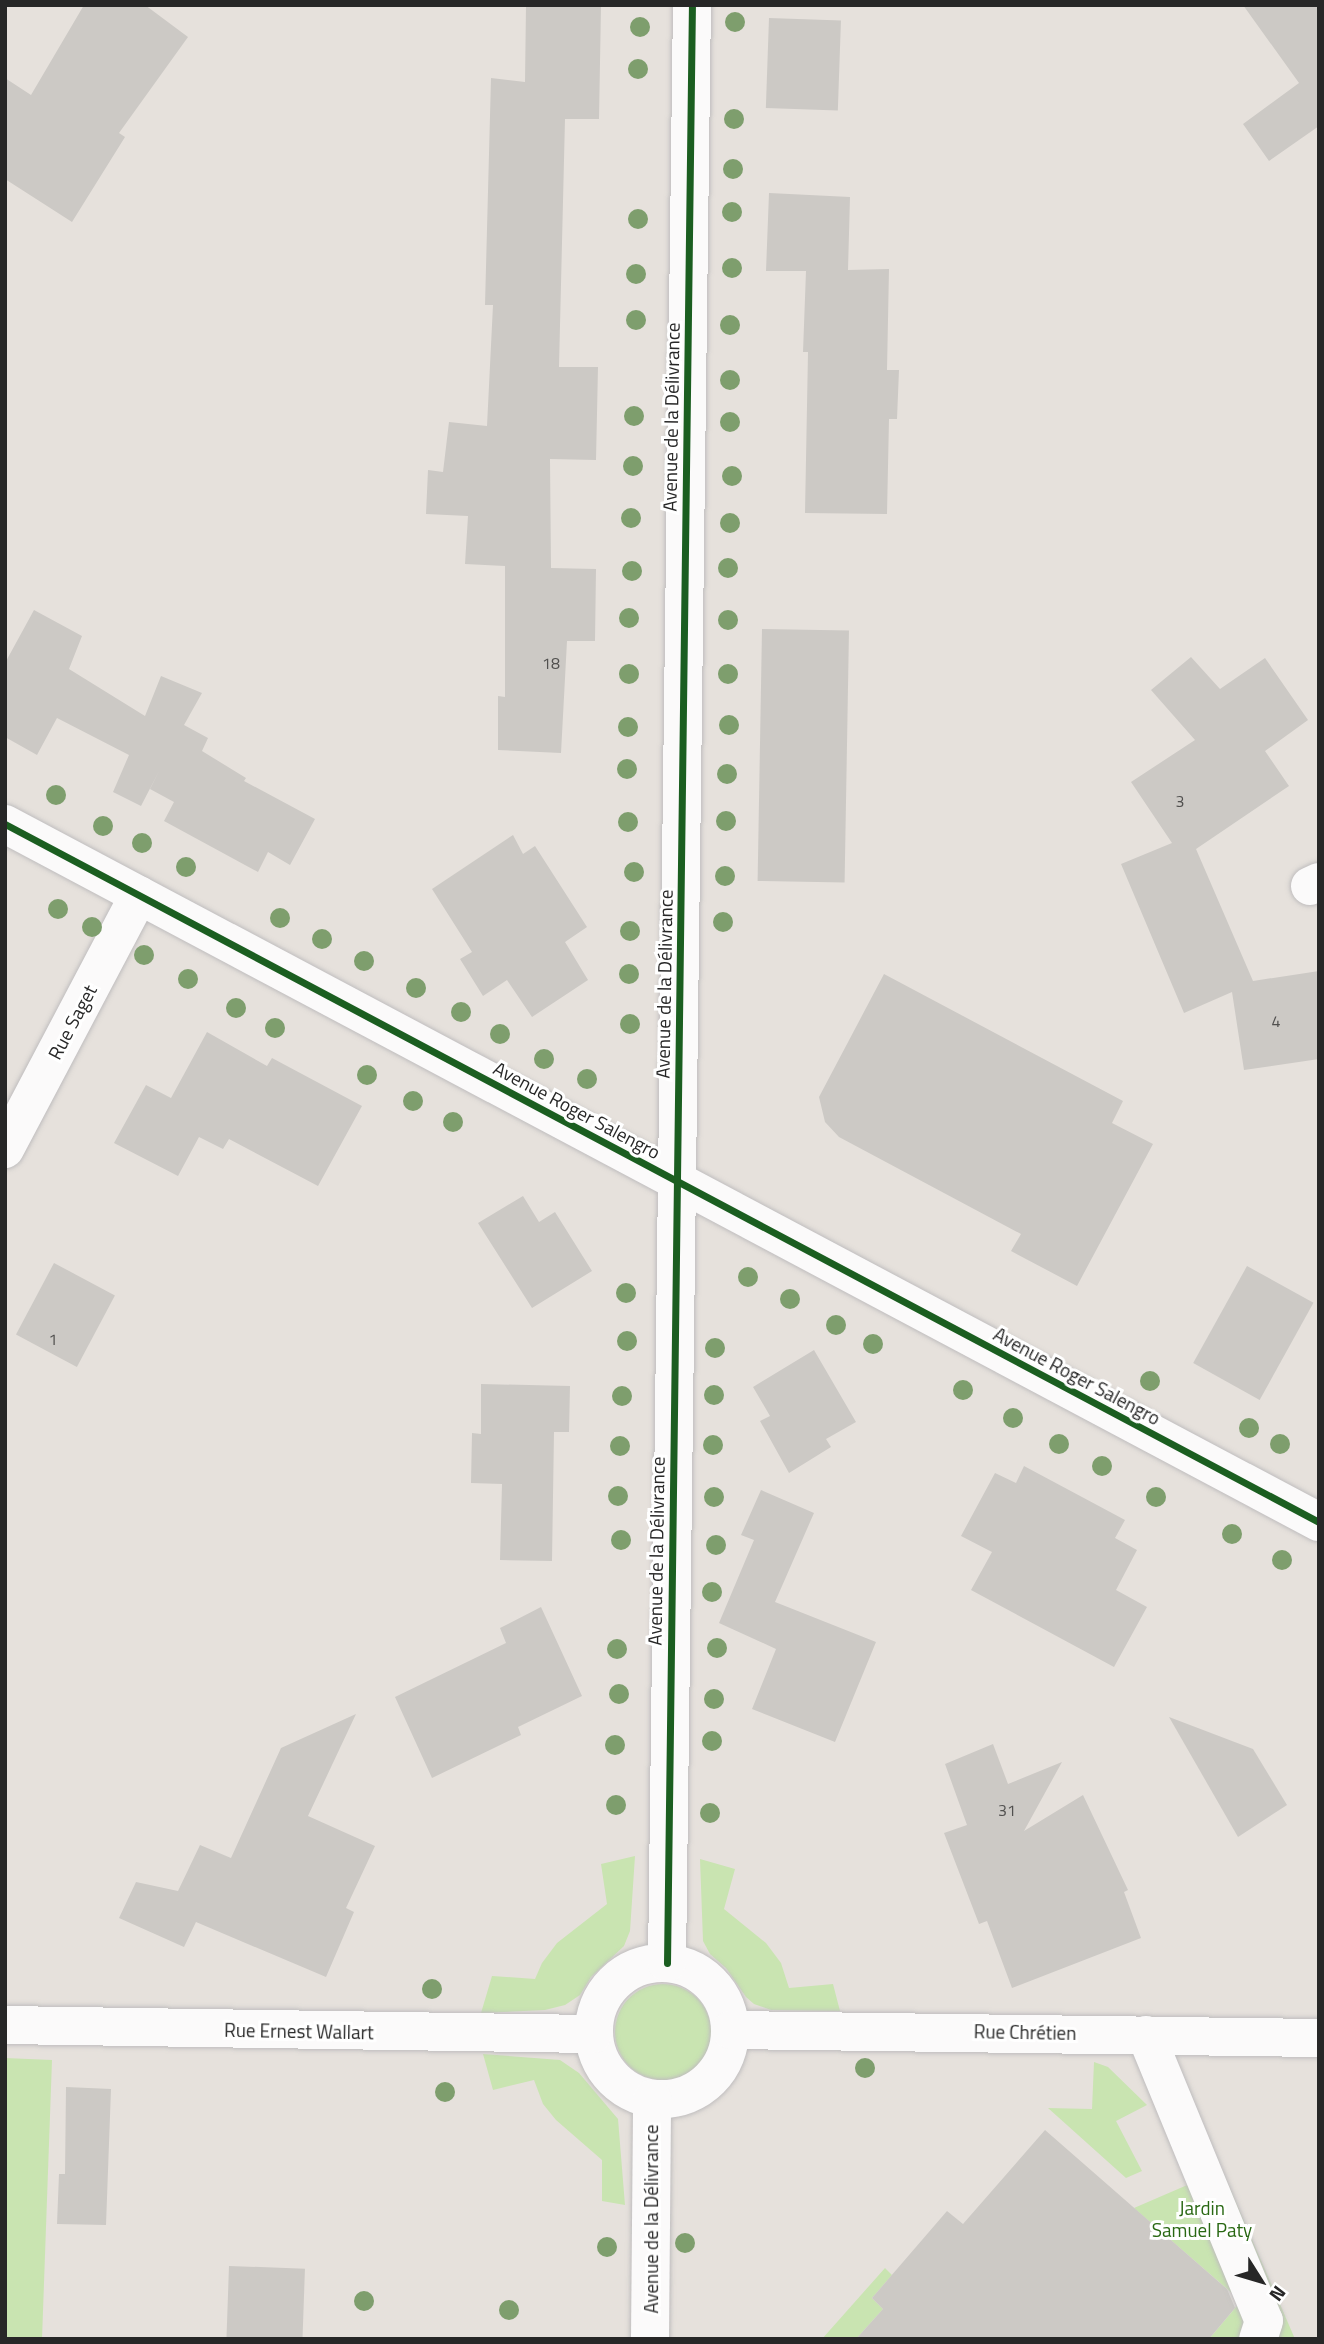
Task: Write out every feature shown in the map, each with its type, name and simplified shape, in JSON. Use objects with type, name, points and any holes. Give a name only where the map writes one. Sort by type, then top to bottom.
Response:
[{"type":"street","name":"Avenue de la Délivrance","points":[[667,1963],[692,5]]},
{"type":"street","name":"Avenue Roger Salengro","points":[[5,824],[1319,1522]]},
{"type":"street","name":"Rue Saget","points":[[5,1149],[139,895]]},
{"type":"street","points":[[667,1963],[687,1967],[705,1977],[718,1992],[727,2010],[731,2029],[727,2053],[715,2074],[698,2090],[676,2099],[652,2099],[634,2094],[617,2084],[605,2070],[596,2052],[593,2034],[596,2011],[606,1990],[614,1982],[644,1965],[667,1963]]},
{"type":"street","name":"Rue Ernest Wallart","points":[[5,2025],[593,2034]]},
{"type":"street","name":"Rue Chrétien","points":[[731,2029],[1319,2038]]},
{"type":"street","points":[[1146,2035],[1264,2321],[1258,2339]]},
{"type":"street","name":"Avenue de la Délivrance","points":[[650,2339],[652,2099]]},
{"type":"green space","points":[[635,1856],[630,1931],[624,1946],[591,1977],[580,1995],[565,2005],[545,2010],[481,2013],[492,1976],[535,1979],[542,1963],[557,1943],[607,1904],[601,1864]]},
{"type":"green space","points":[[700,1859],[735,1869],[724,1909],[766,1943],[781,1963],[789,1988],[833,1984],[840,2011],[771,2010],[754,2004],[746,1997],[726,1968],[710,1954],[703,1941]]},
{"type":"green space","points":[[663,1984],[681,1988],[697,1998],[707,2014],[711,2032],[707,2050],[697,2066],[681,2076],[663,2080],[645,2076],[629,2066],[619,2050],[615,2032],[619,2014],[629,1998],[645,1988]]},
{"type":"green space","points":[[483,2054],[560,2060],[579,2073],[618,2119],[625,2205],[602,2201],[602,2160],[556,2120],[543,2104],[534,2080],[493,2090]]},
{"type":"green space","points":[[5,2058],[52,2060],[42,2339],[5,2339]]},
{"type":"green space","points":[[1094,2062],[1108,2067],[1147,2105],[1116,2121],[1142,2171],[1126,2178],[1048,2108],[1092,2109]]},
{"type":"green space","name":"Jardin Samuel Paty","points":[[1222,2170],[1295,2339],[1209,2339],[1241,2301],[1134,2208]]},
{"type":"green space","points":[[885,2268],[892,2275],[872,2298],[883,2309],[856,2339],[822,2339]]},
{"type":"building","points":[[84,5],[145,5],[188,37],[119,133],[125,137],[72,222],[5,179],[5,78],[31,95]]},
{"type":"building","points":[[526,5],[601,6],[599,119],[565,119],[559,367],[598,367],[596,460],[550,459],[551,568],[596,569],[595,641],[567,641],[561,753],[498,750],[498,696],[505,697],[505,566],[465,564],[468,516],[426,514],[428,470],[443,472],[449,422],[487,426],[493,305],[485,305],[491,78],[525,82]]},
{"type":"building","points":[[1243,5],[1319,5],[1319,126],[1269,161],[1243,124],[1299,83]]},
{"type":"building","points":[[769,18],[841,21],[838,110],[766,108]]},
{"type":"building","points":[[769,193],[850,197],[848,270],[889,269],[887,370],[899,370],[897,419],[889,419],[887,514],[805,513],[808,352],[803,352],[806,271],[766,271]]},
{"type":"building","points":[[34,610],[82,636],[69,669],[145,716],[161,676],[202,693],[184,725],[208,738],[202,751],[246,778],[244,781],[315,819],[290,865],[268,852],[258,872],[164,821],[174,802],[150,789],[159,771],[141,806],[113,792],[129,755],[57,718],[37,755],[5,737],[5,663]]},
{"type":"building","points":[[762,629],[849,631],[845,882],[758,881]]},
{"type":"building","points":[[1191,657],[1220,689],[1265,658],[1308,720],[1265,751],[1289,786],[1196,849],[1253,981],[1319,971],[1319,1059],[1244,1070],[1232,992],[1184,1013],[1121,864],[1172,843],[1131,782],[1195,740],[1151,690]]},
{"type":"building","points":[[513,835],[523,854],[535,846],[587,927],[565,942],[588,980],[532,1017],[507,980],[483,996],[460,959],[472,952],[432,889]]},
{"type":"building","points":[[884,974],[1123,1101],[1112,1123],[1153,1144],[1077,1286],[1011,1251],[1021,1234],[839,1137],[825,1122],[819,1097]]},
{"type":"building","points":[[207,1032],[267,1066],[272,1058],[362,1106],[318,1186],[229,1139],[223,1149],[199,1137],[178,1176],[114,1143],[146,1085],[171,1098]]},
{"type":"building","points":[[523,1196],[539,1222],[555,1212],[592,1271],[532,1308],[478,1223]]},
{"type":"building","points":[[54,1263],[115,1295],[77,1367],[16,1335]]},
{"type":"building","points":[[1247,1266],[1313,1303],[1260,1400],[1193,1363]]},
{"type":"building","points":[[814,1350],[856,1422],[826,1439],[831,1447],[789,1473],[760,1421],[770,1416],[753,1387]]},
{"type":"building","points":[[481,1384],[570,1386],[569,1432],[554,1432],[552,1561],[500,1560],[502,1484],[471,1483],[472,1433],[481,1434]]},
{"type":"building","points":[[1024,1466],[1125,1520],[1115,1538],[1137,1550],[1116,1590],[1147,1607],[1114,1667],[971,1590],[992,1552],[961,1536],[995,1473],[1016,1483]]},
{"type":"building","points":[[761,1490],[814,1513],[775,1602],[876,1642],[835,1742],[752,1709],[776,1649],[719,1623],[754,1540],[741,1535]]},
{"type":"building","points":[[541,1607],[582,1696],[518,1727],[521,1735],[432,1778],[395,1697],[506,1643],[500,1628]]},
{"type":"building","points":[[356,1714],[308,1816],[375,1846],[346,1908],[354,1912],[326,1977],[196,1922],[184,1947],[119,1918],[136,1882],[178,1891],[200,1845],[231,1858],[281,1748]]},
{"type":"building","points":[[1169,1717],[1253,1749],[1287,1805],[1238,1837]]},
{"type":"building","points":[[993,1744],[1008,1784],[1062,1762],[1024,1831],[1083,1795],[1128,1890],[1124,1892],[1141,1938],[1012,1988],[987,1921],[979,1924],[944,1833],[967,1825],[945,1764]]},
{"type":"building","points":[[66,2087],[111,2089],[106,2225],[57,2224],[59,2174],[65,2174]]},
{"type":"building","points":[[1045,2130],[1227,2289],[1235,2308],[1209,2339],[856,2339],[883,2309],[872,2298],[947,2211],[963,2224]]},
{"type":"building","points":[[229,2266],[305,2269],[302,2339],[226,2339]]},
{"type":"cycle path","points":[[667,1963],[692,5]]},
{"type":"cycle path","points":[[5,824],[1319,1522]]}]
